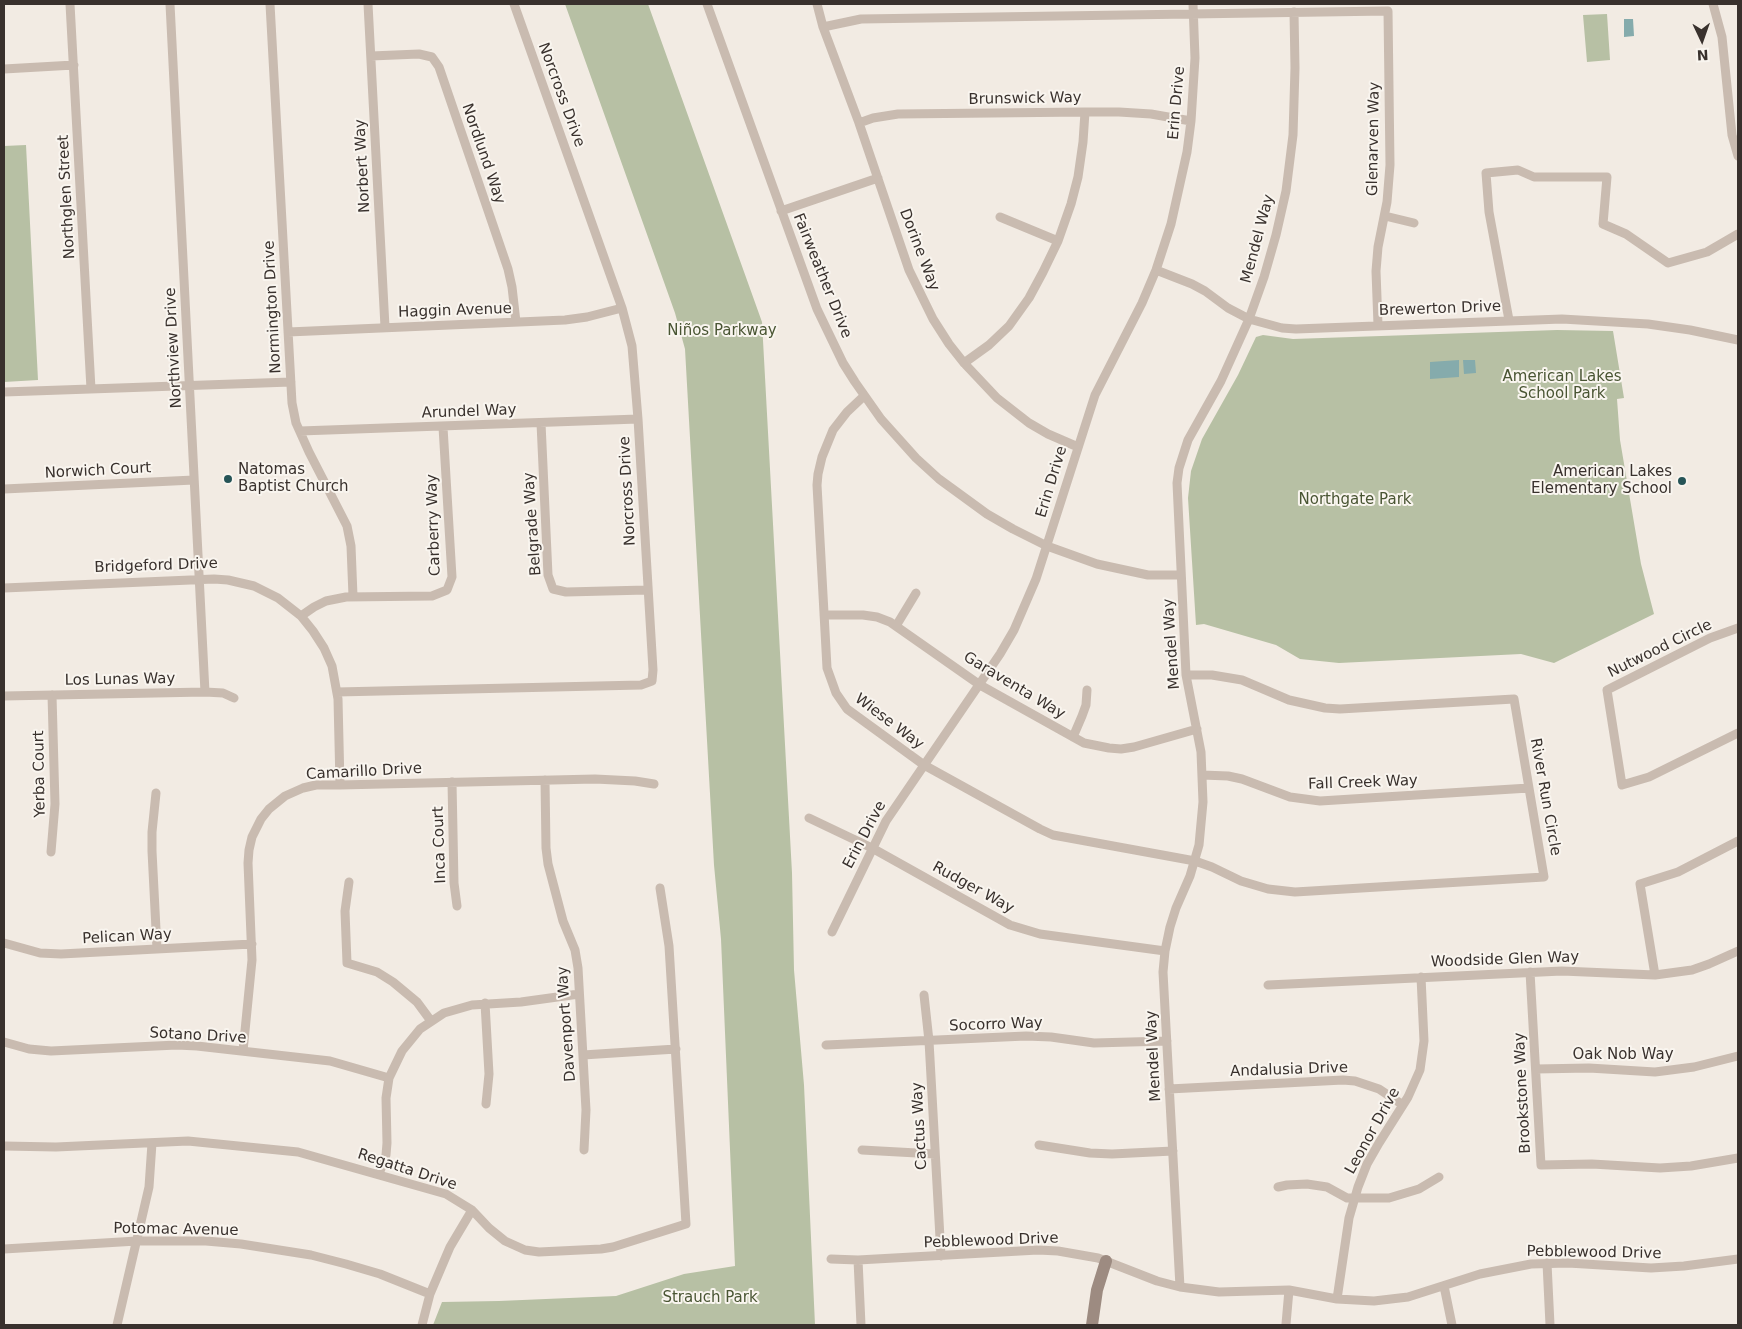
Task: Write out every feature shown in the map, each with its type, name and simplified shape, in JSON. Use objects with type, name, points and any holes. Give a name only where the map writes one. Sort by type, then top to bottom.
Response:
[{"type":"street","name":"Northglen Street","points":[[70,4],[91,389]]},
{"type":"street","name":"Northview Drive","points":[[170,4],[205,692]]},
{"type":"street","name":"Normington Drive","points":[[270,4],[292,403],[296,423],[308,452],[347,526],[351,546],[353,596]]},
{"type":"street","name":"Norbert Way","points":[[368,4],[385,328]]},
{"type":"street","name":"Norcross Drive","points":[[337,692],[641,685],[652,681],[653,670],[635,367],[630,339],[622,308],[514,4]]},
{"type":"street","name":"Fairweather Drive","points":[[707,4],[817,309],[843,363],[864,396],[901,442],[939,479],[987,514],[1047,546],[1097,564],[1126,571],[1148,575],[1181,574]]},
{"type":"street","name":"Dorine Way","points":[[817,4],[823,27],[860,123],[909,270],[933,319],[949,344],[980,382],[1012,410],[1048,434],[1078,446]]},
{"type":"street","name":"Erin Drive","points":[[832,932],[886,821],[980,685],[1014,630],[1030,596],[1095,395],[1128,332],[1156,270],[1171,224],[1179,193],[1191,121],[1195,58],[1193,4]]},
{"type":"street","points":[[1713,4],[1722,37],[1732,135],[1738,156]]},
{"type":"street","name":"Glenarven Way","points":[[1294,12],[1388,11],[1390,165],[1376,271],[1378,325]]},
{"type":"street","points":[[823,27],[861,19],[1294,12]]},
{"type":"street","name":"Mendel Way","points":[[1180,1287],[1163,972],[1165,951],[1176,908],[1195,861],[1203,817],[1202,776],[1197,729],[1186,676],[1177,498],[1179,468],[1194,426],[1221,381],[1236,351],[1264,278],[1276,234],[1287,182],[1293,135],[1295,102],[1294,12]]},
{"type":"street","name":"Nordlund Way","points":[[371,56],[419,54],[432,57],[438,67],[508,269],[516,322]]},
{"type":"street","points":[[4,69],[74,65]]},
{"type":"street","points":[[964,363],[999,336],[1018,315],[1043,272],[1058,241],[1078,177],[1085,112]]},
{"type":"street","name":"Brunswick Way","points":[[860,123],[873,118],[898,114],[1085,112],[1151,114],[1191,121]]},
{"type":"street","points":[[1509,320],[1489,212],[1486,173],[1518,170],[1534,177],[1608,177],[1603,224],[1626,234],[1668,263],[1707,252],[1738,234]]},
{"type":"street","points":[[781,211],[878,178]]},
{"type":"street","points":[[1384,216],[1414,222]]},
{"type":"street","points":[[1000,217],[1058,241]]},
{"type":"street","name":"Brewerton Drive","points":[[1156,270],[1192,284],[1228,308],[1249,319],[1269,325],[1296,329],[1562,319],[1630,323],[1690,330],[1738,340]]},
{"type":"street","name":"Haggin Avenue","points":[[288,332],[580,318],[622,308]]},
{"type":"street","points":[[4,392],[291,382]]},
{"type":"street","name":"Wiese Way","points":[[864,396],[847,412],[833,430],[822,457],[818,474],[828,668],[833,687],[843,704],[857,718],[924,766],[1040,829],[1053,834],[1195,861]]},
{"type":"street","name":"Arundel Way","points":[[300,431],[638,420]]},
{"type":"street","name":"Belgrade Way","points":[[541,423],[548,575],[553,589],[566,592],[647,590]]},
{"type":"street","name":"Carberry Way","points":[[301,616],[326,601],[353,596],[432,596],[447,590],[452,577],[443,427]]},
{"type":"street","name":"Norwich Court","points":[[4,489],[194,480]]},
{"type":"street","name":"Bridgeford Drive","points":[[4,588],[199,579],[228,580],[254,586],[278,598],[301,616],[314,631],[332,666],[337,692],[340,785]]},
{"type":"street","points":[[896,626],[916,593]]},
{"type":"street","name":"Garaventa Way","points":[[824,615],[863,614],[877,617],[896,626],[980,685],[1073,737],[1096,746],[1121,749],[1134,747],[1197,729]]},
{"type":"street","name":"Nutwood Circle","points":[[1738,628],[1710,638],[1607,690],[1622,785],[1649,777],[1738,733]]},
{"type":"street","name":"River Run Circle","points":[[1186,676],[1212,675],[1242,680],[1289,700],[1325,708],[1340,709],[1514,699],[1544,877],[1281,891],[1254,886],[1212,866],[1195,861]]},
{"type":"street","points":[[1073,737],[1084,711],[1087,690]]},
{"type":"street","name":"Los Lunas Way","points":[[4,696],[205,692],[223,693],[234,698]]},
{"type":"street","name":"Yerba Court","points":[[51,852],[55,804],[52,695]]},
{"type":"street","name":"Fall Creek Way","points":[[1202,776],[1242,778],[1290,797],[1320,801],[1529,788]]},
{"type":"street","name":"Camarillo Drive","points":[[243,1051],[252,972],[248,863],[250,843],[257,825],[274,804],[296,790],[316,786],[616,779],[654,784]]},
{"type":"street","name":"Davenport Way","points":[[545,780],[548,864],[563,921],[575,950],[578,968],[586,1110],[584,1150]]},
{"type":"street","name":"Inca Court","points":[[452,782],[454,883],[457,906]]},
{"type":"street","points":[[156,793],[152,822],[152,851],[157,949]]},
{"type":"street","name":"Rudger Way","points":[[809,818],[872,848],[1010,925],[1040,934],[1165,951]]},
{"type":"street","points":[[1655,975],[1640,884],[1678,872],[1738,841]]},
{"type":"street","points":[[349,882],[345,911],[347,963],[377,972],[394,982],[412,998],[431,1021]]},
{"type":"street","name":"Regatta Drive","points":[[4,1146],[56,1147],[188,1141],[298,1152],[446,1194],[472,1210],[505,1241],[525,1250],[538,1252],[601,1250],[686,1224],[670,946],[660,888]]},
{"type":"street","name":"Pelican Way","points":[[4,944],[40,953],[54,954],[252,944]]},
{"type":"street","name":"Woodside Glen Way","points":[[1268,985],[1530,972],[1588,971],[1655,975],[1692,970],[1738,951]]},
{"type":"street","name":"Brookstone Way","points":[[1530,972],[1541,1165],[1567,1164],[1660,1168],[1691,1166],[1738,1158]]},
{"type":"street","name":"Leonor Drive","points":[[1337,1299],[1349,1218],[1354,1198],[1367,1164],[1414,1086],[1422,1058],[1424,1041],[1421,977]]},
{"type":"street","points":[[379,1174],[388,1143],[386,1098],[389,1078],[410,1039],[431,1021],[458,1008],[580,994]]},
{"type":"street","name":"Cactus Way","points":[[924,995],[929,1041],[941,1256]]},
{"type":"street","points":[[485,1004],[489,1067],[486,1104]]},
{"type":"street","name":"Socorro Way","points":[[826,1045],[1026,1036],[1114,1044],[1167,1041]]},
{"type":"street","name":"Sotano Drive","points":[[4,1042],[30,1049],[44,1050],[177,1045],[243,1051],[330,1061],[389,1078]]},
{"type":"street","points":[[583,1055],[676,1049]]},
{"type":"street","name":"Oak Nob Way","points":[[1536,1069],[1589,1068],[1655,1072],[1694,1068],[1738,1056]]},
{"type":"street","name":"Andalusia Drive","points":[[1169,1089],[1343,1080],[1379,1089],[1403,1105]]},
{"type":"street","points":[[117,1325],[149,1187],[152,1143]]},
{"type":"street","points":[[1039,1145],[1090,1153],[1112,1154],[1173,1151]]},
{"type":"street","points":[[862,1150],[935,1154]]},
{"type":"street","points":[[1278,1187],[1307,1184],[1326,1187],[1347,1198],[1396,1196],[1419,1189],[1439,1177]]},
{"type":"street","points":[[422,1325],[430,1294],[450,1247],[472,1210]]},
{"type":"street","name":"Potomac Avenue","points":[[4,1249],[137,1241],[206,1241],[276,1249],[346,1264],[380,1274],[430,1294]]},
{"type":"street","name":"Pebblewood Drive","points":[[831,1259],[858,1260],[1038,1250],[1058,1251],[1106,1261],[1157,1281],[1180,1287],[1219,1292],[1289,1290],[1352,1301],[1388,1300],[1422,1294],[1480,1274],[1500,1269],[1546,1263],[1651,1268],[1738,1259]]},
{"type":"street","points":[[858,1260],[861,1325]]},
{"type":"street","points":[[1092,1325],[1097,1290],[1106,1261]]},
{"type":"street","points":[[1546,1263],[1550,1325]]},
{"type":"street","points":[[1444,1286],[1452,1325]]},
{"type":"street","points":[[1286,1324],[1289,1290]]},
{"type":"green space","name":"Niños Parkway","points":[[565,4],[648,4],[762,322],[792,873],[794,970],[804,1085],[815,1325],[433,1325],[442,1302],[616,1296],[684,1274],[735,1266],[721,939],[714,865],[685,349],[675,313]]},
{"type":"green space","points":[[1607,14],[1610,60],[1587,62],[1583,15]]},
{"type":"green space","points":[[26,145],[38,380],[4,382],[4,146]]},
{"type":"green space","name":"Northgate Park","points":[[1557,330],[1613,331],[1624,398],[1617,399],[1620,440],[1641,564],[1654,614],[1554,663],[1521,654],[1339,663],[1300,659],[1276,645],[1204,624],[1196,625],[1188,498],[1191,471],[1202,439],[1238,375],[1256,337],[1263,335],[1293,339]]},
{"type":"water","points":[[1624,19],[1633,19],[1634,36],[1624,37]]},
{"type":"water","points":[[1459,360],[1459,377],[1430,379],[1430,362]]},
{"type":"water","points":[[1463,360],[1475,360],[1476,373],[1464,374]]},
{"type":"place","name":"Natomas Baptist Church","points":[[228,479]]},
{"type":"place","name":"American Lakes Elementary School","points":[[1682,481]]},
{"type":"park label","name":"American Lakes School Park","points":[[1562,386]]},
{"type":"park label","name":"Strauch Park","points":[[710,1298]]}]
